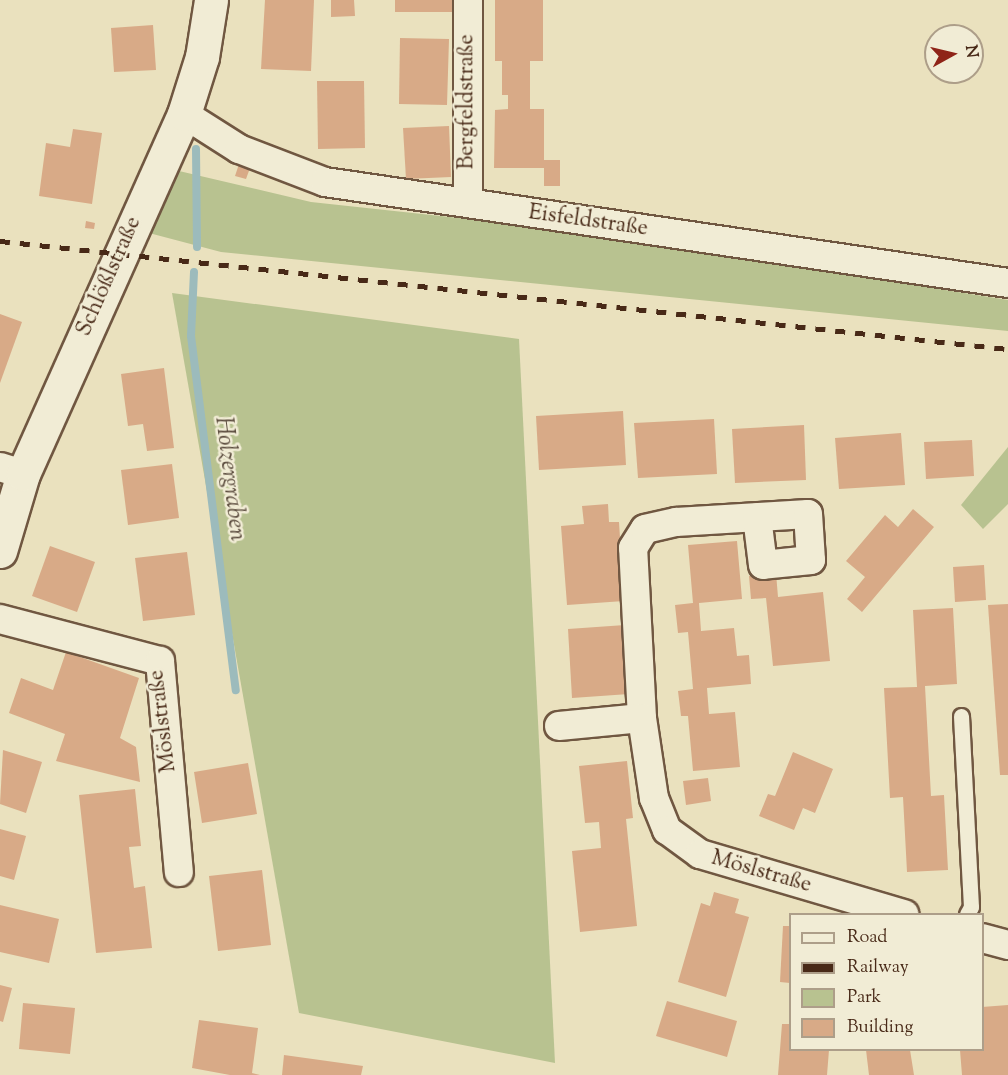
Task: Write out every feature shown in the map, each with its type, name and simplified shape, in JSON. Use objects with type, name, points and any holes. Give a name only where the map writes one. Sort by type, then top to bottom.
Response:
[{"type":"street","name":"Schlößlstraße","points":[[0,551],[12,470],[184,114],[202,57],[211,0]]},
{"type":"street","name":"Bergfeldstraße","points":[[468,0],[468,203]]},
{"type":"street","name":"Eisfeldstraße","points":[[184,114],[239,149],[325,182],[1008,283]]},
{"type":"street","name":"Möslstraße","points":[[757,518],[676,522],[645,529],[633,548],[642,718],[654,798],[667,830],[700,854],[897,913]]},
{"type":"street","name":"Möslstraße","points":[[0,619],[160,661],[179,872]]},
{"type":"street","points":[[559,726],[642,718]]},
{"type":"street","points":[[984,939],[1008,945]]},
{"type":"lane","points":[[961,716],[971,907],[968,913]]},
{"type":"green space","points":[[179,171],[311,202],[562,229],[1008,300],[1008,331],[221,252],[149,233]]},
{"type":"green space","points":[[172,293],[519,339],[555,1063],[299,1013]]},
{"type":"green space","points":[[1008,447],[1008,504],[983,529],[961,505]]},
{"type":"building","points":[[265,0],[314,0],[311,71],[261,69]]},
{"type":"building","points":[[331,0],[354,0],[355,16],[331,17]]},
{"type":"building","points":[[395,0],[453,0],[453,12],[395,12]]},
{"type":"building","points":[[495,0],[543,0],[543,61],[530,61],[530,109],[544,109],[544,160],[560,160],[560,186],[544,186],[544,168],[494,168],[495,110],[508,109],[508,95],[502,95],[502,61],[495,61]]},
{"type":"building","points":[[153,25],[156,70],[114,72],[111,28]]},
{"type":"building","points":[[400,38],[449,39],[447,105],[399,104]]},
{"type":"building","points":[[317,81],[364,81],[365,148],[318,149]]},
{"type":"building","points":[[449,126],[451,177],[406,179],[403,128]]},
{"type":"building","points":[[73,129],[102,133],[92,204],[39,196],[46,143],[70,147]]},
{"type":"building","points":[[239,164],[250,168],[246,179],[235,176]]},
{"type":"building","points":[[86,221],[95,223],[94,229],[85,228]]},
{"type":"building","points":[[0,314],[22,322],[0,383]]},
{"type":"building","points":[[164,368],[174,448],[147,451],[143,424],[128,426],[121,374]]},
{"type":"building","points":[[623,411],[626,465],[539,470],[536,416]]},
{"type":"building","points":[[714,419],[717,474],[638,478],[634,423]]},
{"type":"building","points":[[804,425],[806,480],[735,483],[732,429]]},
{"type":"building","points":[[901,433],[905,485],[839,489],[835,438]]},
{"type":"building","points":[[972,440],[974,476],[926,479],[924,442]]},
{"type":"building","points":[[172,464],[179,518],[128,525],[121,470]]},
{"type":"building","points":[[608,504],[609,522],[619,522],[624,601],[567,605],[561,526],[584,524],[582,506]]},
{"type":"building","points":[[913,509],[934,527],[862,612],[847,599],[865,577],[846,561],[885,515],[898,527]]},
{"type":"building","points":[[737,541],[742,599],[699,603],[701,631],[734,628],[737,656],[749,655],[751,684],[707,688],[709,714],[735,712],[740,767],[693,771],[688,716],[681,716],[678,691],[693,689],[688,632],[678,633],[675,605],[693,603],[688,545]]},
{"type":"building","points":[[50,546],[95,562],[77,612],[32,596]]},
{"type":"building","points":[[187,552],[195,615],[143,621],[135,558]]},
{"type":"building","points":[[984,565],[986,600],[955,602],[953,567]]},
{"type":"building","points":[[776,573],[778,597],[823,592],[830,661],[773,666],[766,598],[751,599],[749,576]]},
{"type":"building","points":[[1008,604],[1008,775],[1000,775],[988,605]]},
{"type":"building","points":[[953,608],[957,684],[925,686],[931,796],[944,795],[948,870],[907,872],[903,797],[890,798],[884,688],[917,687],[913,610]]},
{"type":"building","points":[[625,625],[629,694],[572,698],[568,629]]},
{"type":"building","points":[[66,652],[139,678],[120,738],[136,747],[140,782],[56,761],[65,734],[9,713],[21,678],[53,690]]},
{"type":"building","points":[[3,750],[42,762],[26,813],[0,804]]},
{"type":"building","points":[[793,752],[833,769],[815,813],[803,808],[794,830],[759,816],[768,794],[775,796]]},
{"type":"building","points":[[627,761],[633,818],[626,819],[637,926],[580,932],[572,851],[601,848],[599,822],[585,823],[579,766]]},
{"type":"building","points":[[248,763],[257,814],[202,823],[194,772]]},
{"type":"building","points":[[708,778],[711,801],[686,805],[683,781]]},
{"type":"building","points":[[135,789],[141,846],[129,847],[134,888],[145,886],[152,948],[96,953],[79,795]]},
{"type":"building","points":[[0,829],[26,836],[14,880],[0,876]]},
{"type":"building","points":[[262,870],[271,945],[218,951],[209,876]]},
{"type":"building","points":[[714,892],[739,899],[735,913],[749,917],[726,997],[678,982],[701,903],[710,906]]},
{"type":"building","points":[[0,905],[59,919],[49,963],[0,952]]},
{"type":"building","points":[[783,926],[789,926],[789,983],[780,982]]},
{"type":"building","points":[[0,985],[12,988],[3,1022],[0,1021]]},
{"type":"building","points":[[667,1001],[737,1021],[727,1057],[656,1036]]},
{"type":"building","points":[[23,1003],[75,1008],[70,1054],[19,1049]]},
{"type":"building","points":[[1008,1005],[1008,1075],[962,1075],[960,1051],[984,1051],[984,1007]]},
{"type":"building","points":[[199,1020],[258,1028],[252,1073],[260,1075],[230,1075],[192,1068]]},
{"type":"building","points":[[782,1024],[789,1024],[789,1051],[829,1051],[827,1075],[778,1075]]},
{"type":"building","points":[[866,1051],[910,1051],[914,1075],[869,1075]]},
{"type":"building","points":[[284,1055],[363,1066],[361,1075],[282,1075]]},
{"type":"waterway","name":"Holzergraben","points":[[196,149],[197,247]]},
{"type":"waterway","name":"Holzergraben","points":[[194,272],[191,336],[236,690]]},
{"type":"railway","points":[[0,241],[1008,349]]}]
